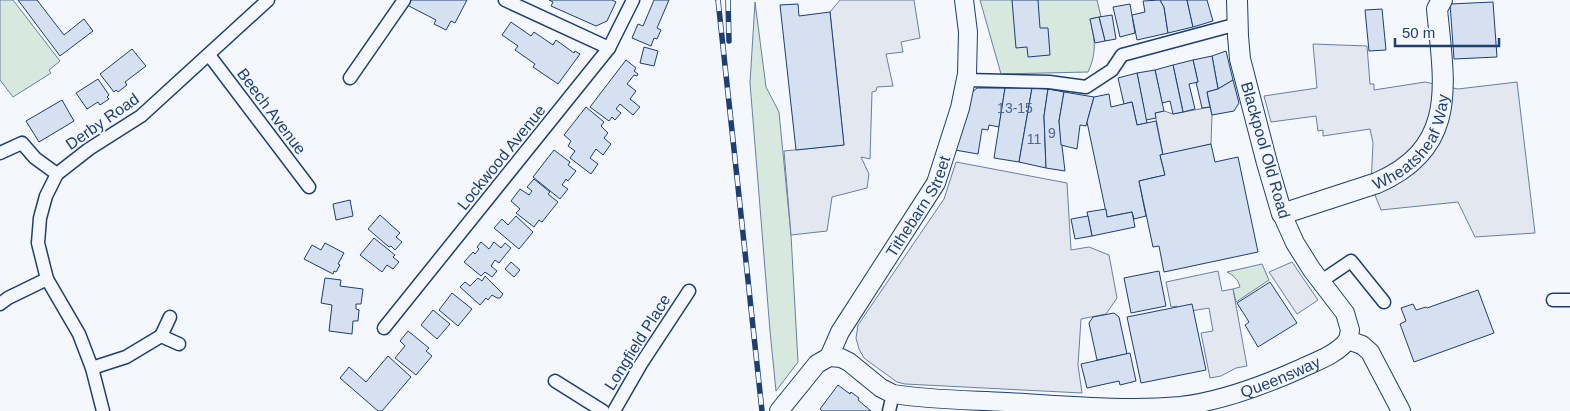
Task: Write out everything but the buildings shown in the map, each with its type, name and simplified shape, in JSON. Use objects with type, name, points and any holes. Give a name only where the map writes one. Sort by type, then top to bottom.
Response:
[{"type":"main road","name":"Tithebarn Street","points":[[779,411],[817,364],[829,356],[846,324],[936,183],[960,108],[966,80],[969,55],[964,0]]},
{"type":"main road","name":"Blackpool Old Road","points":[[1237,0],[1240,59],[1282,214],[1299,250],[1320,282],[1345,313],[1350,330],[1348,340]]},
{"type":"main road","name":"Wheatsheaf Way","points":[[1282,214],[1378,183],[1407,167],[1425,149],[1433,138],[1442,104],[1442,76],[1436,3]]},
{"type":"main road","name":"Tithebarn Street","points":[[846,324],[844,347],[849,362]]},
{"type":"main road","name":"Queensway","points":[[829,356],[841,358],[849,362],[881,388],[891,403],[1060,405],[1166,409],[1216,399],[1281,378],[1342,348],[1348,340]]},
{"type":"main road","points":[[1348,340],[1362,345],[1370,352],[1401,411]]},
{"type":"street","name":"Derby Road","points":[[103,411],[92,368],[80,334],[47,279],[38,243],[40,218],[46,196],[57,174],[89,149],[141,116],[268,0]]},
{"type":"street","points":[[350,78],[404,0]]},
{"type":"street","points":[[506,0],[609,48]]},
{"type":"street","name":"Lockwood Avenue","points":[[384,328],[609,48],[633,0]]},
{"type":"street","points":[[966,80],[1049,82],[1086,87],[1112,70],[1122,55],[1230,26],[1237,26]]},
{"type":"street","name":"Beech Avenue","points":[[209,54],[309,187]]},
{"type":"street","points":[[0,153],[22,143],[35,158],[57,174]]},
{"type":"street","points":[[1320,282],[1351,261],[1384,302]]},
{"type":"street","points":[[0,304],[8,298],[47,279]]},
{"type":"street","name":"Longfield Place","points":[[614,411],[641,364],[688,291]]},
{"type":"street","points":[[1553,300],[1570,300]]},
{"type":"street","points":[[92,368],[126,357],[161,336],[170,317]]},
{"type":"street","points":[[161,336],[179,344]]},
{"type":"street","points":[[555,381],[604,411]]},
{"type":"shaded area","points":[[0,0],[13,0],[60,61],[49,70],[51,73],[13,97],[0,80]]},
{"type":"shaded area","points":[[840,0],[914,0],[920,38],[901,42],[903,52],[886,54],[893,86],[877,87],[876,91],[872,92],[870,159],[861,157],[869,174],[867,188],[832,197],[827,231],[791,235],[784,151],[844,145],[830,12]]},
{"type":"shaded area","points":[[980,0],[1097,0],[1101,17],[1090,19],[1094,46],[1093,58],[1088,72],[1001,74]]},
{"type":"shaded area","points":[[755,2],[766,87],[779,112],[791,235],[798,362],[776,391],[750,83]]},
{"type":"shaded area","points":[[1313,44],[1367,46],[1370,84],[1374,84],[1374,90],[1425,82],[1458,89],[1517,82],[1535,233],[1475,237],[1458,202],[1381,210],[1371,185],[1373,143],[1370,129],[1323,136],[1323,130],[1318,131],[1316,116],[1271,122],[1264,96],[1317,88]]},
{"type":"shaded area","points":[[1210,107],[1212,115],[1211,144],[1163,155],[1155,113],[1164,111],[1173,114]]},
{"type":"shaded area","points":[[956,162],[1067,183],[1071,250],[1089,247],[1109,255],[1117,298],[1106,314],[1081,319],[1078,365],[1082,393],[905,384],[897,382],[864,358],[859,349],[856,338],[858,325],[944,199]]},
{"type":"shaded area","points":[[1292,262],[1318,300],[1297,314],[1269,272]]},
{"type":"shaded area","points":[[1262,264],[1269,280],[1236,302],[1233,289],[1240,287],[1235,278],[1227,272]]},
{"type":"shaded area","points":[[1218,271],[1222,291],[1233,289],[1247,366],[1210,378],[1201,333],[1213,331],[1209,308],[1179,313],[1177,306],[1171,307],[1166,282]]},
{"type":"railway","points":[[718,0],[762,411]]},
{"type":"railway","points":[[728,0],[729,41]]}]
